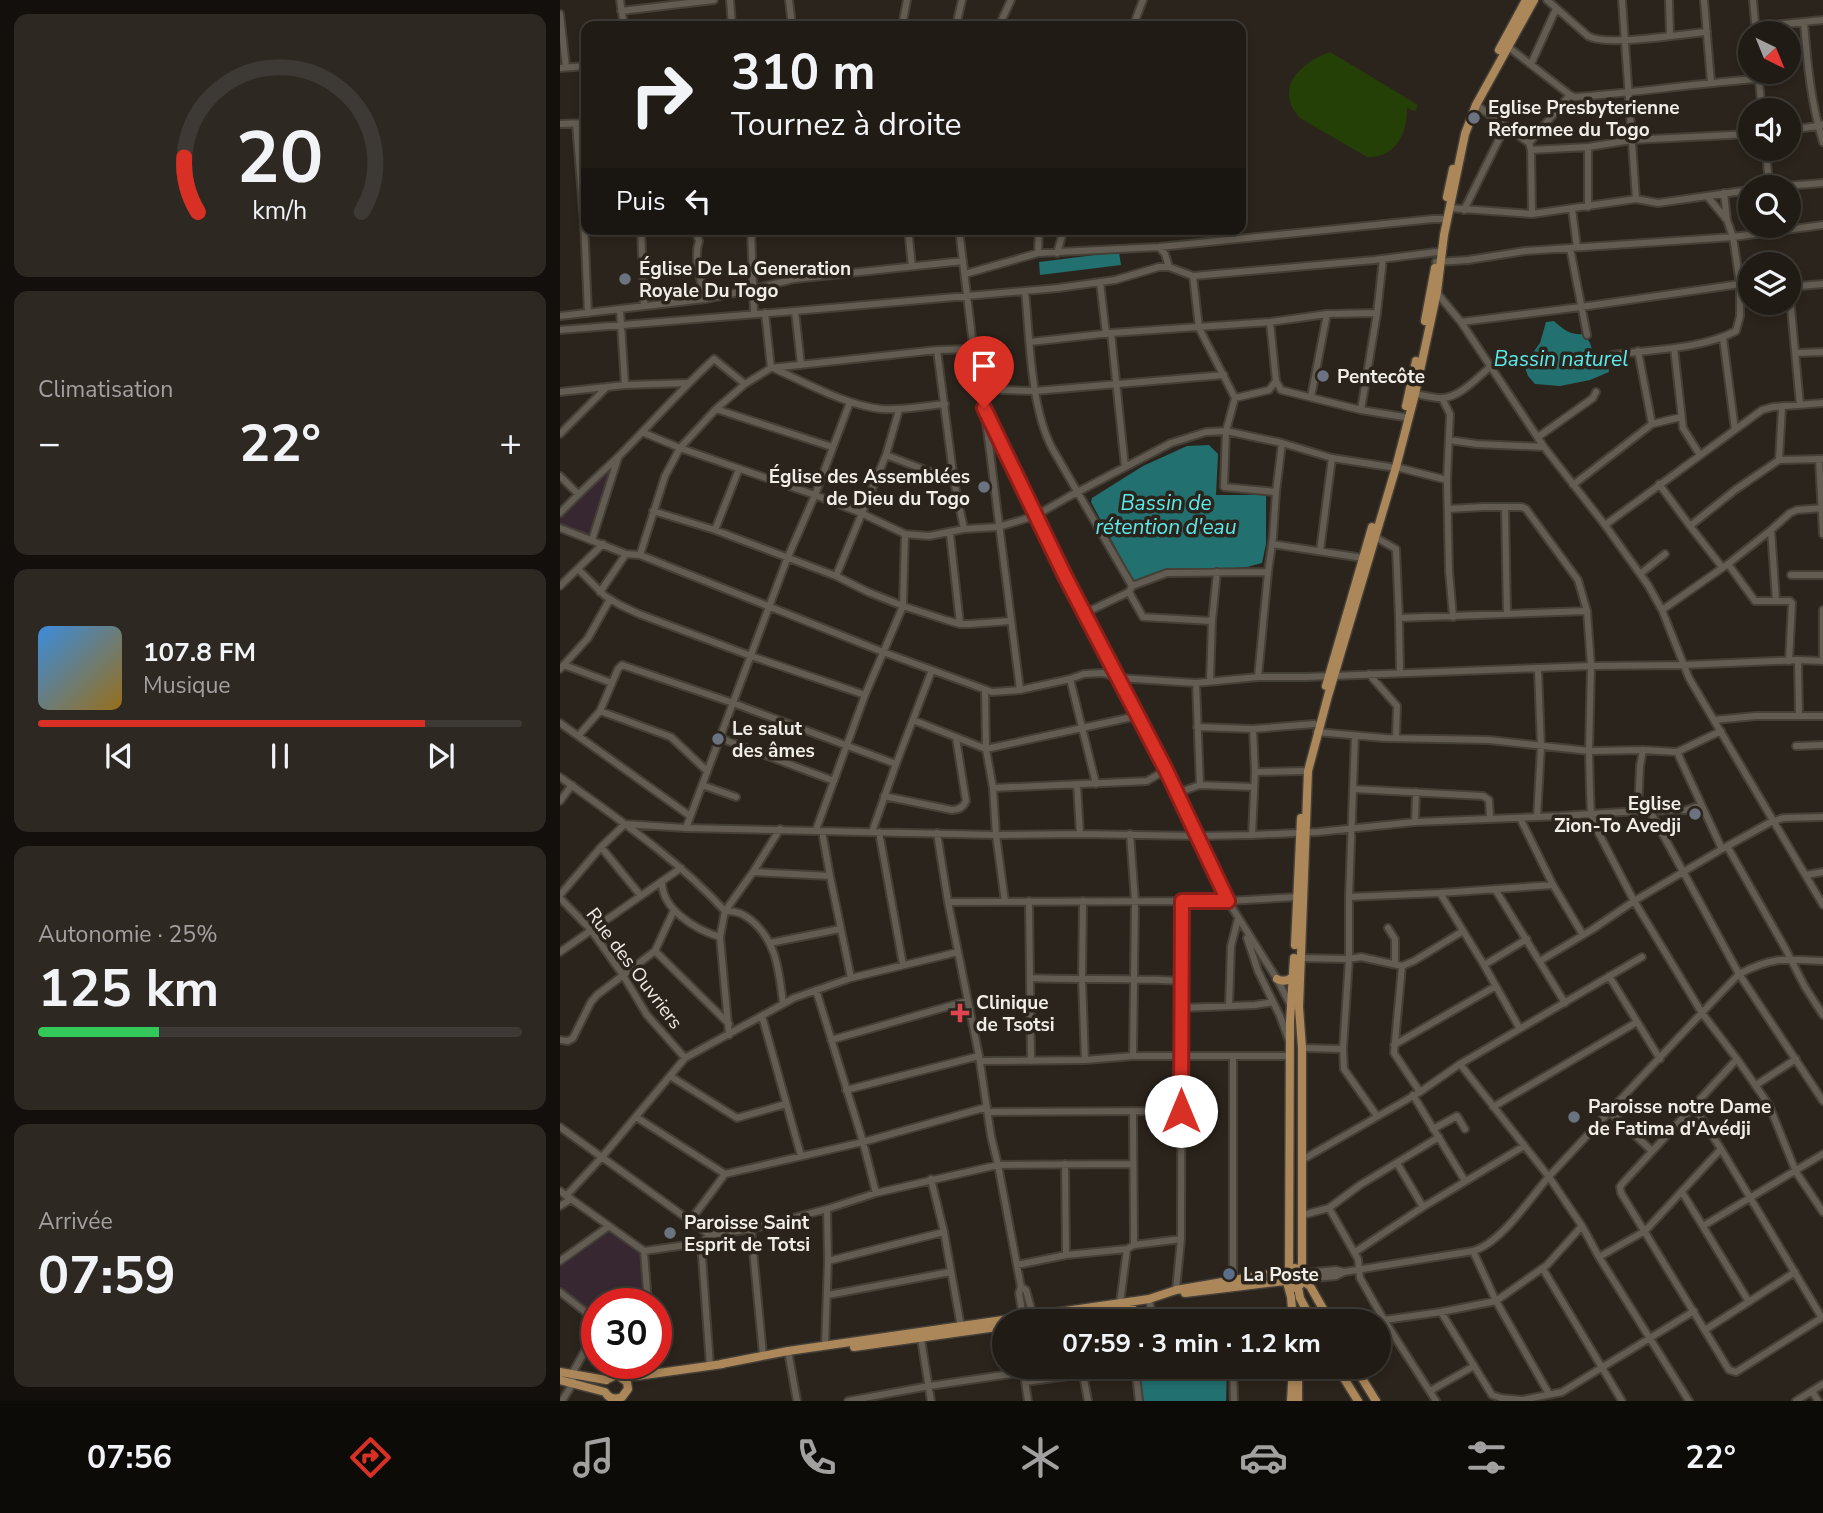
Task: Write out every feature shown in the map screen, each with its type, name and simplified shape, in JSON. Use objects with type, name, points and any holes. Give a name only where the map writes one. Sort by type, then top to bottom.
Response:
[{"type":"main road","points":[[1332,676],[1363,558],[1415,394],[1437,292],[1437,252],[1460,131],[1472,101],[1526,0]]},
{"type":"main road","points":[[1306,1309],[1296,1279],[1290,1056],[1290,1021],[1295,1007],[1300,958],[1303,771],[1375,537],[1393,467],[1465,134],[1476,104],[1534,0]]},
{"type":"main road","points":[[1294,1309],[1292,1297],[1303,1215],[1302,1048],[1295,1007],[1294,975],[1297,897],[1308,771],[1316,728]]},
{"type":"main road","points":[[1277,979],[1288,980],[1294,975]]},
{"type":"main road","points":[[1096,1309],[1296,1279]]},
{"type":"main road","points":[[1086,1309],[1150,1301],[1176,1290],[1234,1280],[1296,1279],[1310,1286],[1323,1309]]},
{"type":"main road","points":[[672,1367],[721,1364],[992,1322]]},
{"type":"main road","points":[[721,1364],[763,1355],[921,1339],[992,1328]]},
{"type":"main road","points":[[560,1372],[618,1400],[625,1394],[627,1386],[633,1379]]},
{"type":"main road","points":[[621,1379],[627,1386]]},
{"type":"main road","points":[[1291,1401],[1294,1379]]},
{"type":"main road","points":[[1297,1379],[1300,1399]]},
{"type":"main road","points":[[1345,1379],[1358,1401]]},
{"type":"main road","points":[[1362,1379],[1376,1401]]},
{"type":"main road","points":[[560,1380],[606,1380],[605,1392]]},
{"type":"street","points":[[620,0],[623,21]]},
{"type":"street","points":[[621,10],[714,0]]},
{"type":"street","points":[[730,0],[732,21]]},
{"type":"street","points":[[789,0],[791,21]]},
{"type":"street","points":[[903,21],[907,0]]},
{"type":"street","points":[[957,21],[962,0]]},
{"type":"street","points":[[1001,21],[1011,0]]},
{"type":"street","points":[[1135,21],[1143,0]]},
{"type":"street","points":[[1547,0],[1591,39],[1625,41],[1707,32]]},
{"type":"street","points":[[1622,0],[1636,199]]},
{"type":"street","points":[[1669,0],[1670,36]]},
{"type":"street","points":[[1704,0],[1711,82]]},
{"type":"street","points":[[1753,0],[1754,21]]},
{"type":"street","points":[[1531,64],[1556,9]]},
{"type":"street","points":[[560,14],[563,68],[581,66]]},
{"type":"street","points":[[1801,22],[1823,20]]},
{"type":"street","points":[[1804,22],[1805,46],[1823,142]]},
{"type":"street","points":[[1507,46],[1574,97],[1629,93],[1738,78]]},
{"type":"street","points":[[1532,214],[1530,147],[1570,95]]},
{"type":"street","points":[[1476,104],[1530,147],[1588,147],[1631,140],[1738,135]]},
{"type":"street","points":[[560,124],[581,124]]},
{"type":"street","points":[[576,124],[581,185]]},
{"type":"street","points":[[1801,128],[1821,125]]},
{"type":"street","points":[[1464,210],[1504,127]]},
{"type":"street","points":[[1588,147],[1588,207]]},
{"type":"street","points":[[1801,185],[1823,183]]},
{"type":"street","points":[[1449,208],[1532,214],[1636,199],[1658,203],[1738,191]]},
{"type":"street","points":[[1724,193],[1738,273]]},
{"type":"street","points":[[1707,196],[1727,219]]},
{"type":"street","points":[[1572,209],[1581,307],[1587,335]]},
{"type":"street","points":[[965,274],[1038,253],[1159,247],[1443,219]]},
{"type":"street","points":[[1438,262],[1574,247],[1733,237],[1823,225]]},
{"type":"street","points":[[585,235],[588,313]]},
{"type":"street","points":[[640,235],[644,306]]},
{"type":"street","points":[[697,235],[698,269],[705,299]]},
{"type":"street","points":[[751,235],[754,314]]},
{"type":"street","points":[[909,235],[912,266]]},
{"type":"street","points":[[960,235],[1020,690]]},
{"type":"street","points":[[1038,253],[1040,235]]},
{"type":"street","points":[[1056,253],[1062,235]]},
{"type":"street","points":[[1159,247],[1165,254],[1169,267]]},
{"type":"street","points":[[560,330],[1025,291],[1130,277],[1159,267],[1169,267],[1193,276],[1437,252]]},
{"type":"street","points":[[1361,410],[1383,259]]},
{"type":"street","points":[[560,316],[705,299],[794,279],[963,261]]},
{"type":"street","points":[[1193,276],[1199,328],[1236,398],[1226,431],[1224,487],[1276,492]]},
{"type":"street","points":[[1100,282],[1125,467]]},
{"type":"street","points":[[1801,286],[1823,284]]},
{"type":"street","points":[[1461,322],[1738,287]]},
{"type":"street","points":[[1025,291],[1035,391],[1042,425],[1131,589],[1143,617],[1212,621]]},
{"type":"street","points":[[1437,292],[1461,322],[1544,447],[1640,573],[1662,610],[1689,678],[1823,905]]},
{"type":"street","points":[[620,310],[625,385]]},
{"type":"street","points":[[795,311],[801,365]]},
{"type":"street","points":[[765,313],[772,368]]},
{"type":"street","points":[[1030,342],[1109,333],[1270,322],[1327,314],[1377,313]]},
{"type":"street","points":[[1311,397],[1327,314]]},
{"type":"street","points":[[1612,355],[1674,348],[1723,338],[1736,331],[1740,315]]},
{"type":"street","points":[[1792,315],[1800,405]]},
{"type":"street","points":[[1270,322],[1276,381],[1280,390]]},
{"type":"street","points":[[1723,338],[1735,430]]},
{"type":"street","points":[[1674,348],[1683,428],[1700,455]]},
{"type":"street","points":[[640,555],[665,476],[680,448],[716,409],[746,384],[772,368],[937,350],[973,349]]},
{"type":"street","points":[[937,350],[954,481],[964,530]]},
{"type":"street","points":[[1638,351],[1652,424]]},
{"type":"street","points":[[1796,354],[1823,352]]},
{"type":"street","points":[[560,513],[619,457],[714,359],[746,384]]},
{"type":"street","points":[[975,362],[987,370],[1002,390],[1035,391],[1224,375]]},
{"type":"street","points":[[1415,394],[1442,398],[1459,392],[1490,367]]},
{"type":"street","points":[[772,368],[850,402],[879,409],[899,410],[945,404]]},
{"type":"street","points":[[1269,390],[1276,381]]},
{"type":"street","points":[[560,392],[625,385],[688,383]]},
{"type":"street","points":[[560,434],[607,387]]},
{"type":"street","points":[[1236,398],[1280,390],[1361,410],[1404,417]]},
{"type":"street","points":[[1538,437],[1593,398],[1596,392]]},
{"type":"street","points":[[1442,398],[1450,414],[1447,480],[1453,617]]},
{"type":"street","points":[[686,828],[787,559],[815,495],[850,402]]},
{"type":"street","points":[[1605,525],[1762,410],[1823,403]]},
{"type":"street","points":[[1779,460],[1782,407]]},
{"type":"street","points":[[984,408],[1035,516],[1166,770],[1228,901],[1295,1007]]},
{"type":"street","points":[[716,409],[832,447]]},
{"type":"street","points":[[836,576],[886,455],[899,410]]},
{"type":"street","points":[[1573,485],[1652,424],[1681,417]]},
{"type":"street","points":[[642,432],[815,495],[905,534],[929,536],[998,527],[1035,516],[1171,443],[1190,436],[1226,431],[1282,443],[1332,458],[1393,467],[1447,480]]},
{"type":"street","points":[[1449,440],[1544,447]]},
{"type":"street","points":[[1258,677],[1282,443]]},
{"type":"street","points":[[886,455],[954,481]]},
{"type":"street","points":[[592,540],[619,457]]},
{"type":"street","points":[[1320,551],[1332,458]]},
{"type":"street","points":[[1690,526],[1735,490],[1779,460],[1821,459],[1823,534]]},
{"type":"street","points":[[715,530],[739,469]]},
{"type":"street","points":[[560,476],[578,494]]},
{"type":"street","points":[[1659,484],[1690,526],[1752,599],[1792,603],[1789,661]]},
{"type":"street","points":[[1448,509],[1522,507],[1531,514],[1578,580],[1587,611],[1591,666],[1591,814],[1634,901],[1702,1013],[1756,1085],[1774,1114],[1796,1171],[1823,1212]]},
{"type":"street","points":[[1505,508],[1507,614]]},
{"type":"street","points":[[1662,610],[1793,511],[1823,508]]},
{"type":"street","points":[[653,512],[715,530],[836,576],[903,606],[960,624],[1010,621]]},
{"type":"street","points":[[560,528],[626,554],[640,555],[985,691],[997,692],[1070,680],[1084,674],[1102,673],[1119,678],[1196,682],[1258,677],[1823,661],[1823,610]]},
{"type":"street","points":[[1771,530],[1776,600]]},
{"type":"street","points":[[852,978],[819,831],[865,695],[903,606],[905,534]]},
{"type":"street","points":[[950,534],[960,624]]},
{"type":"street","points":[[1375,537],[1396,549],[1400,673]]},
{"type":"street","points":[[560,586],[603,544]]},
{"type":"street","points":[[1272,544],[1363,558]]},
{"type":"street","points":[[600,592],[626,554]]},
{"type":"street","points":[[1640,573],[1665,554]]},
{"type":"street","points":[[578,569],[600,592],[639,614],[865,695]]},
{"type":"street","points":[[1210,681],[1217,572]]},
{"type":"street","points":[[1085,613],[1167,573],[1268,572]]},
{"type":"street","points":[[1791,575],[1823,575]]},
{"type":"street","points":[[610,599],[587,638],[562,667],[612,683]]},
{"type":"street","points":[[1399,618],[1587,611]]},
{"type":"street","points":[[1798,660],[1799,716]]},
{"type":"street","points":[[578,736],[600,711],[622,665],[896,764]]},
{"type":"street","points":[[1537,817],[1541,747],[1538,669]]},
{"type":"street","points":[[903,965],[875,832],[884,796],[932,670]]},
{"type":"street","points":[[1369,674],[1397,706],[1396,737]]},
{"type":"street","points":[[1070,680],[1096,784]]},
{"type":"street","points":[[1196,682],[1200,785]]},
{"type":"street","points":[[985,691],[986,749],[993,788],[1005,902]]},
{"type":"street","points":[[600,711],[671,737],[707,771]]},
{"type":"street","points":[[913,720],[986,749],[1137,716]]},
{"type":"street","points":[[1714,720],[1823,716]]},
{"type":"street","points":[[560,723],[690,816]]},
{"type":"street","points":[[1197,727],[1316,728],[1355,736],[1489,740],[1589,751],[1677,752],[1721,731]]},
{"type":"street","points":[[1252,729],[1255,772],[1252,835]]},
{"type":"street","points":[[1355,736],[1344,1069],[1377,1115]]},
{"type":"street","points":[[720,738],[834,781]]},
{"type":"street","points":[[884,796],[952,810],[964,806],[966,802],[956,738]]},
{"type":"street","points":[[1796,746],[1823,745]]},
{"type":"street","points":[[1638,811],[1643,750]]},
{"type":"street","points":[[1677,752],[1701,805],[1823,1015]]},
{"type":"street","points":[[993,788],[1147,781],[1166,770]]},
{"type":"street","points":[[1255,772],[1303,771]]},
{"type":"street","points":[[560,777],[681,868],[724,911],[737,912],[761,929],[770,943],[779,968],[783,1003]]},
{"type":"street","points":[[560,801],[572,785]]},
{"type":"street","points":[[702,785],[736,797]]},
{"type":"street","points":[[1077,785],[1080,834]]},
{"type":"street","points":[[1177,793],[1200,785],[1254,787]]},
{"type":"street","points":[[1353,789],[1483,796],[1489,800],[1490,818]]},
{"type":"street","points":[[1415,822],[1416,792]]},
{"type":"street","points":[[560,896],[601,847],[625,824],[686,828],[996,835],[1197,836],[1303,832],[1490,818],[1686,810],[1701,805]]},
{"type":"street","points":[[1650,811],[1739,974],[1823,1101]]},
{"type":"street","points":[[1541,961],[1634,901],[1774,820],[1823,817]]},
{"type":"street","points":[[1520,818],[1553,885],[1583,935]]},
{"type":"street","points":[[730,1035],[720,937],[724,911],[780,829]]},
{"type":"street","points":[[937,833],[1021,1287],[1018,1293],[1021,1309]]},
{"type":"street","points":[[1130,834],[1135,901],[1133,1056]]},
{"type":"street","points":[[601,847],[641,896]]},
{"type":"street","points":[[560,952],[681,868]]},
{"type":"street","points":[[753,872],[830,876]]},
{"type":"street","points":[[1806,875],[1823,872]]},
{"type":"street","points":[[662,881],[663,892],[674,910],[701,930],[720,937]]},
{"type":"street","points":[[1349,897],[1553,885]]},
{"type":"street","points":[[1495,889],[1565,1003]]},
{"type":"street","points":[[1440,893],[1520,1029]]},
{"type":"street","name":"Rue des Ouvriers","points":[[560,896],[591,930],[647,1015],[685,1058]]},
{"type":"street","points":[[948,902],[1228,901],[1297,897]]},
{"type":"street","points":[[1029,901],[1031,1060]]},
{"type":"street","points":[[1083,901],[1085,1060]]},
{"type":"street","points":[[1176,1290],[1181,1238],[1182,901]]},
{"type":"street","points":[[560,1040],[571,1040],[594,998],[655,951],[674,910]]},
{"type":"street","points":[[1229,1006],[1231,946],[1238,919]]},
{"type":"street","points":[[1243,926],[1258,971],[1290,1043]]},
{"type":"street","points":[[1388,928],[1395,939],[1399,965],[1395,1056],[1433,1129],[1465,1181]]},
{"type":"street","points":[[770,943],[840,929]]},
{"type":"street","points":[[1300,958],[1361,957],[1399,965],[1414,961],[1463,931]]},
{"type":"street","points":[[1484,965],[1527,939]]},
{"type":"street","points":[[655,951],[730,1025]]},
{"type":"street","points":[[560,1206],[566,1195],[685,1058],[783,1003],[816,990],[852,978],[958,952]]},
{"type":"street","points":[[1302,1160],[1417,1094],[1460,1065],[1642,957]]},
{"type":"street","points":[[1296,1279],[1336,1270],[1344,1272],[1473,1251],[1483,1247],[1499,1235],[1549,1177],[1739,974],[1769,961],[1823,961]]},
{"type":"street","points":[[1609,976],[1660,1059]]},
{"type":"street","points":[[1030,978],[1181,981]]},
{"type":"street","points":[[1394,1045],[1496,986]]},
{"type":"street","points":[[816,990],[876,1193]]},
{"type":"street","points":[[831,1040],[967,1001]]},
{"type":"street","points":[[1182,1008],[1273,1002]]},
{"type":"street","points":[[762,1016],[800,1156]]},
{"type":"street","points":[[1280,1016],[1299,1025]]},
{"type":"street","points":[[1493,1107],[1637,1022]]},
{"type":"street","points":[[1302,1048],[1343,1049]]},
{"type":"street","points":[[846,1090],[979,1059],[1290,1056]]},
{"type":"street","points":[[1233,1057],[1234,1280]]},
{"type":"street","points":[[1694,1107],[1823,1317],[1736,1372],[1729,1370],[1620,1188],[1737,1059]]},
{"type":"street","points":[[1756,1085],[1796,1059]]},
{"type":"street","points":[[1460,1065],[1549,1177],[1689,1401]]},
{"type":"street","points":[[670,1076],[737,1118],[786,1104]]},
{"type":"street","points":[[690,1220],[725,1174],[987,1110],[1181,1111]]},
{"type":"street","points":[[1120,1303],[1130,1247],[1133,1112]]},
{"type":"street","points":[[1609,1112],[1653,1151]]},
{"type":"street","points":[[1433,1129],[1457,1116],[1465,1129]]},
{"type":"street","points":[[636,1117],[725,1174]]},
{"type":"street","points":[[560,1127],[710,1235]]},
{"type":"street","points":[[1303,1215],[1329,1208],[1360,1185],[1438,1137]]},
{"type":"street","points":[[1355,1252],[1524,1146]]},
{"type":"street","points":[[1599,1257],[1645,1231],[1721,1149]]},
{"type":"street","points":[[1703,1226],[1823,1154]]},
{"type":"street","points":[[1396,1163],[1423,1207]]},
{"type":"street","points":[[566,1195],[643,1251],[701,1243],[710,1235],[751,1229],[876,1193],[998,1164],[1133,1164]]},
{"type":"street","points":[[1065,1164],[1066,1255]]},
{"type":"street","points":[[931,1179],[944,1232],[961,1327]]},
{"type":"street","points":[[1682,1192],[1749,1301]]},
{"type":"street","points":[[1329,1208],[1355,1252],[1360,1278],[1378,1309]]},
{"type":"street","points":[[825,1346],[828,1295],[827,1209]]},
{"type":"street","points":[[560,1261],[609,1226]]},
{"type":"street","points":[[1391,1319],[1496,1301],[1543,1269],[1582,1226]]},
{"type":"street","points":[[751,1229],[763,1355]]},
{"type":"street","points":[[828,1262],[944,1232]]},
{"type":"street","points":[[1017,1265],[1181,1238]]},
{"type":"street","points":[[701,1243],[710,1365]]},
{"type":"street","points":[[643,1251],[646,1288]]},
{"type":"street","points":[[1473,1251],[1496,1301],[1549,1394]]},
{"type":"street","points":[[1543,1269],[1622,1401]]},
{"type":"street","points":[[828,1295],[950,1272]]},
{"type":"street","points":[[1705,1331],[1795,1272]]},
{"type":"street","points":[[1021,1287],[1026,1290],[1033,1309]]},
{"type":"street","points":[[560,1292],[581,1308]]},
{"type":"street","points":[[1150,1301],[1151,1309]]},
{"type":"street","points":[[1441,1312],[1490,1392],[1495,1396],[1525,1400],[1562,1392],[1694,1311]]},
{"type":"street","points":[[1391,1331],[1436,1401]]},
{"type":"street","points":[[921,1339],[931,1401]]},
{"type":"street","points":[[789,1353],[797,1401]]},
{"type":"street","points":[[562,1401],[581,1360]]},
{"type":"street","points":[[1430,1391],[1474,1366]]},
{"type":"street","points":[[848,1401],[992,1375]]},
{"type":"street","points":[[1025,1379],[1028,1401]]},
{"type":"street","points":[[1025,1382],[1047,1379]]},
{"type":"street","points":[[1084,1379],[1088,1401]]},
{"type":"street","points":[[1135,1379],[1139,1401]]},
{"type":"street","points":[[1233,1379],[1234,1401]]},
{"type":"street","points":[[1796,1401],[1823,1384]]},
{"type":"street","points":[[627,1386],[629,1401]]},
{"type":"street","points":[[1812,1391],[1818,1401]]},
{"type":"street","points":[[1562,1392],[1562,1401]]},
{"type":"shaded area","points":[[603,473],[608,475],[591,537],[560,525],[560,517]]},
{"type":"shaded area","points":[[609,1230],[639,1253],[642,1288],[581,1288],[581,1306],[560,1290],[560,1265]]},
{"type":"green space","points":[[1330,52],[1418,105],[1415,111],[1407,108],[1402,135],[1385,154],[1367,157],[1300,118],[1292,108],[1289,95],[1294,78],[1314,59]]},
{"type":"water","points":[[1119,252],[1121,265],[1040,275],[1039,262]]},
{"type":"water","name":"Bassin naturel","points":[[1554,321],[1567,331],[1584,334],[1594,356],[1608,366],[1609,372],[1590,380],[1560,386],[1535,384],[1524,365],[1540,343],[1546,322]]},
{"type":"water","name":"Bassin de rétention d'eau","points":[[1209,445],[1218,454],[1216,495],[1266,495],[1266,544],[1262,563],[1218,569],[1167,569],[1134,582],[1091,502],[1092,498],[1143,466],[1187,446]]},
{"type":"water","points":[[1140,1379],[1227,1379],[1226,1401],[1143,1401]]},
{"type":"place","name":"Eglise Presbyterienne Reformee du Togo","points":[[1474,118]]},
{"type":"place","name":"Église De La Generation Royale Du Togo","points":[[625,279]]},
{"type":"place","name":"Pentecôte","points":[[1323,376]]},
{"type":"place","name":"Église des Assemblées de Dieu du Togo","points":[[984,487]]},
{"type":"place","name":"Le salut des âmes","points":[[718,739]]},
{"type":"place","name":"Eglise Zion-To Avedji","points":[[1695,814]]},
{"type":"place","name":"Clinique de Tsotsi","points":[[960,1013]]},
{"type":"place","name":"Paroisse notre Dame de Fatima d'Avédji","points":[[1574,1117]]},
{"type":"place","name":"Paroisse Saint Esprit de Totsi","points":[[670,1233]]},
{"type":"place","name":"La Poste","points":[[1229,1274]]},
{"type":"route","points":[[984,408],[1066,578],[1166,770],[1228,901],[1182,901],[1181,1111]]}]
